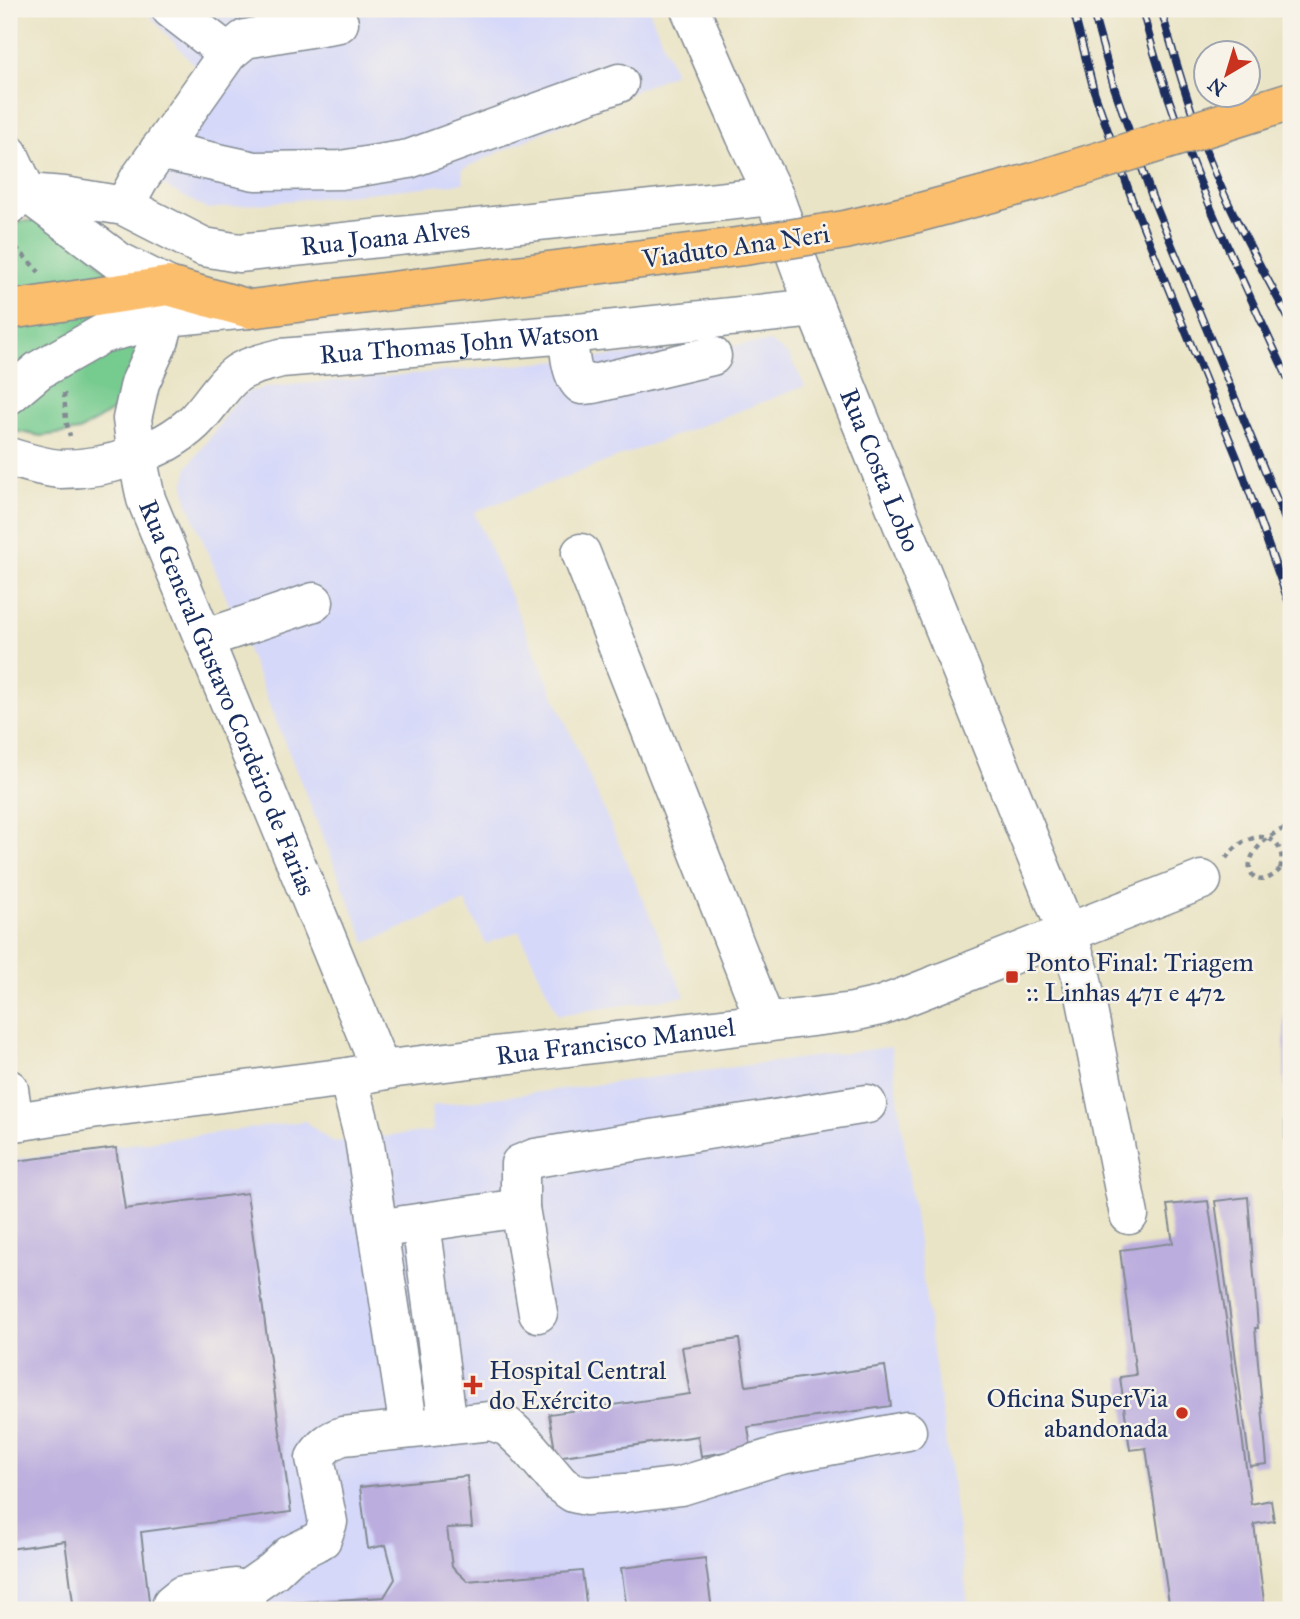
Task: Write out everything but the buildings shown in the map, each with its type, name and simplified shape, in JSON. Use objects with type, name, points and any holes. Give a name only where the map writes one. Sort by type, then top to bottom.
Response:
[{"type":"main road","name":"Viaduto Ana Neri","points":[[158,291],[250,309],[744,246],[845,230],[1033,182],[1291,102]]},
{"type":"main road","points":[[9,310],[158,291]]},
{"type":"street","points":[[172,9],[228,53]]},
{"type":"street","name":"Rua Costa Lobo","points":[[690,9],[774,196],[815,308],[1068,932],[1081,975],[1129,1215]]},
{"type":"street","points":[[135,211],[139,179],[228,53],[245,39],[339,23]]},
{"type":"street","points":[[159,150],[255,171],[341,170],[409,159],[619,83]]},
{"type":"street","points":[[9,154],[18,199],[118,261],[158,291],[143,324],[102,334],[39,370],[9,395]]},
{"type":"street","name":"Rua Joana Alves","points":[[18,199],[64,196],[135,211],[204,247],[239,253],[774,196]]},
{"type":"street","name":"Rua General Gustavo Cordeiro de Farias","points":[[135,211],[158,291],[160,339],[140,383],[132,419],[146,499],[204,639],[365,1074],[364,1139],[409,1429]]},
{"type":"street","name":"Rua Thomas John Watson","points":[[9,457],[59,469],[93,466],[137,456],[171,439],[195,422],[239,372],[281,358],[568,334],[815,308]]},
{"type":"street","points":[[568,334],[569,354],[577,381],[582,385],[712,356]]},
{"type":"street","points":[[581,553],[766,1023]]},
{"type":"street","points":[[204,639],[314,602]]},
{"type":"street","name":"Rua Francisco Manuel","points":[[10,1111],[104,1108],[853,1012],[880,1006],[1202,880]]},
{"type":"street","points":[[538,1313],[520,1208],[520,1164],[535,1158],[867,1104]]},
{"type":"street","points":[[378,1229],[520,1208]]},
{"type":"street","points":[[421,1223],[448,1425]]},
{"type":"street","points":[[171,1610],[172,1603],[182,1595],[235,1588],[245,1601],[290,1555],[322,1539],[328,1522],[315,1458],[331,1440],[343,1436],[491,1421],[508,1427],[560,1484],[573,1493],[586,1496],[681,1486],[781,1455],[907,1431]]},
{"type":"path","points":[[1202,880],[1219,867],[1240,844],[1250,839],[1265,837],[1274,842],[1281,849],[1283,860],[1280,869],[1269,880],[1255,877],[1250,869],[1252,856],[1264,841],[1275,832],[1291,826]]},
{"type":"shaded area","points":[[144,9],[649,9],[675,73],[462,169],[464,183],[207,209],[129,167],[198,69]]},
{"type":"shaded area","points":[[770,342],[789,355],[805,386],[474,512],[685,996],[558,1015],[519,931],[486,944],[465,901],[366,943],[187,501],[184,484],[188,467],[235,403],[248,392],[268,387]]},
{"type":"shaded area","name":"Hospital Central do Exército","points":[[891,1047],[969,1610],[9,1610],[9,1160],[305,1121],[332,1142],[433,1131],[431,1106]]},
{"type":"green space","points":[[22,221],[62,221],[152,323],[120,406],[79,431],[41,436],[9,430],[9,226]]},
{"type":"railway","points":[[1073,9],[1094,91],[1133,202],[1238,460],[1291,609]]},
{"type":"railway","points":[[1092,9],[1114,87],[1152,197],[1291,534]]},
{"type":"railway","points":[[1142,9],[1171,106],[1207,200],[1291,385]]},
{"type":"railway","points":[[1161,9],[1178,69],[1212,166],[1291,323]]},
{"type":"place","name":"Ponto Final: Triagem :: Linhas 471 e 472","points":[[1012,977]]},
{"type":"place","name":"Hospital Central do Exército","points":[[473,1385]]},
{"type":"place","name":"Oficina SuperVia abandonada","points":[[1182,1413]]}]
